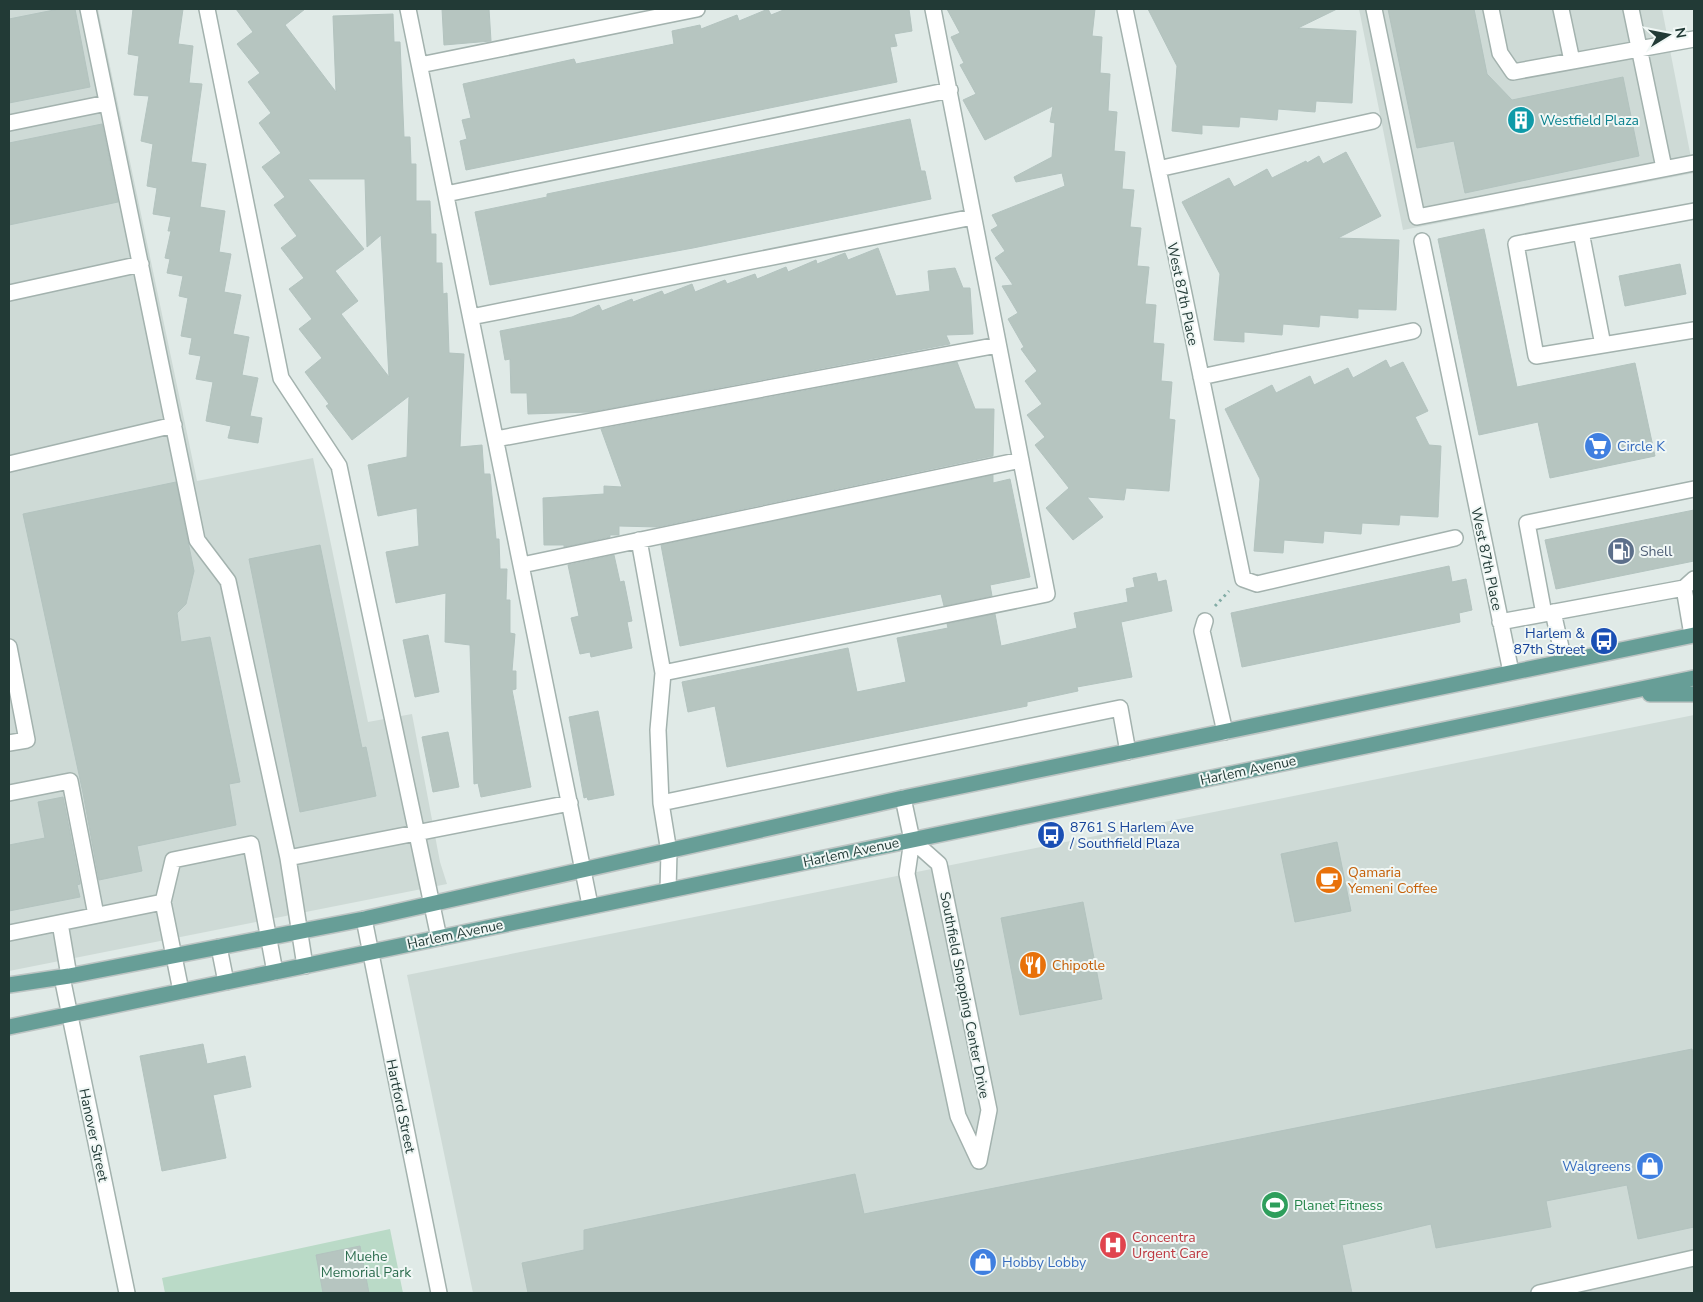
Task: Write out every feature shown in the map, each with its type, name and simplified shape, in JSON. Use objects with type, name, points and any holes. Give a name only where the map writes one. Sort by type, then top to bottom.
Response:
[{"type":"main road","points":[[9,985],[66,976],[364,919],[904,798],[1693,635]]},
{"type":"main road","name":"Harlem Avenue","points":[[9,1027],[590,905],[1694,678]]},
{"type":"main road","points":[[1613,695],[1694,694]]},
{"type":"street","points":[[88,9],[198,540],[228,581],[288,858],[305,966]]},
{"type":"street","points":[[207,9],[282,378],[339,466],[439,938]]},
{"type":"street","points":[[408,9],[590,905]]},
{"type":"street","points":[[420,64],[697,9]]},
{"type":"street","points":[[663,673],[1047,594],[933,9]]},
{"type":"street","name":"West 87th Place","points":[[1125,9],[1243,579]]},
{"type":"street","points":[[1374,9],[1417,217],[1694,163]]},
{"type":"street","points":[[1491,9],[1500,53],[1513,72],[1694,38]]},
{"type":"street","points":[[1561,9],[1572,61]]},
{"type":"street","points":[[1630,9],[1664,168]]},
{"type":"street","points":[[446,194],[950,90]]},
{"type":"street","points":[[9,123],[107,103]]},
{"type":"street","points":[[1158,169],[1373,121]]},
{"type":"street","points":[[1694,211],[1516,244],[1536,356],[1694,330]]},
{"type":"street","points":[[471,318],[973,217]]},
{"type":"street","points":[[1581,232],[1603,345]]},
{"type":"street","name":"West 87th Place","points":[[1422,240],[1511,672]]},
{"type":"street","points":[[9,293],[141,264]]},
{"type":"street","points":[[1200,377],[1413,331]]},
{"type":"street","points":[[496,439],[998,344]]},
{"type":"street","points":[[9,464],[174,424]]},
{"type":"street","points":[[522,565],[1021,460]]},
{"type":"street","points":[[1564,662],[1549,613],[1527,522],[1694,489]]},
{"type":"street","points":[[1243,579],[1257,584],[1455,538]]},
{"type":"street","points":[[640,540],[663,673],[658,730],[661,803],[669,852],[668,890]]},
{"type":"street","points":[[1500,622],[1689,583],[1693,635]]},
{"type":"street","points":[[1205,621],[1202,631],[1225,732]]},
{"type":"street","points":[[9,647],[27,740],[9,743]]},
{"type":"street","points":[[661,803],[1120,708],[1128,752]]},
{"type":"street","points":[[9,793],[70,782],[96,915]]},
{"type":"street","name":"Southfield Shopping Center Drive","points":[[904,798],[912,840],[907,874],[958,1116],[979,1161],[989,1110],[939,864],[912,840]]},
{"type":"street","points":[[288,858],[570,803]]},
{"type":"street","points":[[181,991],[172,956],[163,902],[172,860],[251,844],[275,972]]},
{"type":"street","points":[[9,933],[163,902]]},
{"type":"street","name":"Hartford Street","points":[[364,919],[439,1293]]},
{"type":"street","name":"Hanover Street","points":[[60,922],[69,1014],[126,1293]]},
{"type":"street","points":[[219,947],[226,982]]},
{"type":"street","points":[[1539,1293],[1694,1258]]},
{"type":"path","points":[[1205,621],[1220,598],[1243,579]]},
{"type":"shaded area","points":[[9,9],[98,9],[197,481],[313,458],[368,722],[412,714],[440,862],[447,884],[9,971]]},
{"type":"shaded area","name":"Westfield Plaza","points":[[1359,9],[1662,9],[1694,173],[1403,230]]},
{"type":"shaded area","points":[[1694,715],[1694,1293],[473,1293],[407,975]]},
{"type":"green space","name":"Muehe Memorial Park","points":[[390,1229],[403,1293],[165,1293],[162,1278]]},
{"type":"building","points":[[59,9],[75,9],[90,87],[9,103],[9,19]]},
{"type":"building","points":[[133,9],[183,9],[178,44],[193,46],[189,83],[202,84],[191,162],[206,164],[200,207],[225,211],[219,252],[231,254],[224,292],[241,295],[233,334],[249,337],[242,375],[258,378],[250,416],[262,418],[258,443],[228,438],[231,426],[206,421],[213,382],[196,379],[201,356],[189,354],[192,338],[181,336],[188,298],[179,296],[183,276],[167,273],[170,259],[165,258],[171,231],[168,231],[171,217],[153,214],[157,188],[147,186],[153,144],[141,141],[149,96],[134,95],[139,56],[128,54]]},
{"type":"building","points":[[236,9],[305,9],[285,25],[336,92],[333,16],[393,14],[394,42],[400,42],[404,137],[410,137],[411,164],[416,164],[416,201],[430,201],[431,234],[436,234],[436,263],[442,263],[443,294],[447,293],[449,353],[464,354],[460,447],[482,445],[484,474],[490,474],[496,539],[499,539],[500,569],[507,569],[506,600],[510,600],[510,633],[515,634],[512,671],[516,671],[516,689],[512,690],[531,787],[481,797],[478,783],[474,784],[470,645],[445,642],[446,593],[396,603],[386,552],[419,546],[417,508],[378,516],[368,465],[407,457],[409,396],[352,440],[326,406],[329,404],[305,372],[322,358],[299,329],[312,319],[289,289],[304,278],[281,248],[297,236],[274,205],[285,197],[262,167],[281,153],[259,123],[271,113],[248,82],[260,73],[237,44],[253,32]],"holes":[[[308,179],[365,179],[367,247],[381,235],[389,377],[341,314],[358,301],[335,271],[364,249]]]},
{"type":"building","points":[[442,9],[489,9],[491,41],[444,45]]},
{"type":"building","points":[[768,9],[771,15],[786,9],[909,9],[912,31],[894,34],[897,46],[890,47],[897,82],[466,170],[460,141],[467,139],[462,120],[471,118],[463,84],[574,59],[576,64],[674,44],[672,31],[700,25],[701,29],[737,15],[739,21]]},
{"type":"building","points":[[947,9],[1095,9],[1092,36],[1102,37],[1100,73],[1110,74],[1108,111],[1117,112],[1114,151],[1125,152],[1122,189],[1134,190],[1130,227],[1141,228],[1137,266],[1149,267],[1145,304],[1156,305],[1153,343],[1164,344],[1161,381],[1172,382],[1169,419],[1175,420],[1169,491],[1126,488],[1124,500],[1087,497],[1103,517],[1073,540],[1046,508],[1069,488],[1035,445],[1045,437],[1027,415],[1042,404],[1025,381],[1037,371],[1021,349],[1024,347],[1008,319],[1018,313],[1002,286],[1013,285],[995,258],[1005,251],[991,230],[998,226],[992,215],[1065,186],[1062,173],[1016,182],[1014,177],[1052,157],[1055,123],[1050,122],[1053,106],[985,140],[963,100],[976,94],[960,65],[964,63],[951,37],[960,33]]},
{"type":"building","points":[[1148,9],[1337,9],[1298,28],[1356,31],[1352,103],[1316,101],[1315,112],[1278,109],[1277,120],[1240,117],[1239,127],[1202,125],[1202,134],[1172,131],[1177,66]]},
{"type":"building","name":"Westfield Plaza","points":[[1388,9],[1474,9],[1487,74],[1512,100],[1623,77],[1639,156],[1465,193],[1454,141],[1417,148]]},
{"type":"building","points":[[910,119],[921,171],[925,171],[931,199],[693,248],[490,285],[475,212],[547,197],[547,194]]},
{"type":"building","points":[[102,124],[118,202],[9,225],[9,143]]},
{"type":"building","points":[[1346,152],[1381,216],[1338,238],[1399,240],[1396,310],[1358,309],[1358,318],[1320,315],[1319,327],[1283,324],[1282,335],[1244,332],[1244,342],[1214,340],[1220,274],[1182,202],[1229,178],[1234,187],[1267,169],[1272,178],[1319,156],[1323,164]]},
{"type":"building","points":[[1484,229],[1517,387],[1635,363],[1655,456],[1550,478],[1538,422],[1479,435],[1438,239]]},
{"type":"building","points":[[878,248],[896,296],[930,291],[928,271],[955,268],[963,288],[970,288],[973,334],[946,335],[950,344],[590,412],[528,414],[527,393],[511,393],[510,359],[505,360],[500,331],[572,317],[599,305],[602,311],[632,299],[633,302],[662,291],[664,295],[692,284],[695,292],[725,280],[727,284],[755,274],[757,279],[786,267],[788,272],[816,260],[817,264],[845,253],[848,260]]},
{"type":"building","points":[[1680,264],[1686,294],[1625,306],[1619,276]]},
{"type":"building","points":[[1386,360],[1390,368],[1403,362],[1428,411],[1415,417],[1429,445],[1441,446],[1438,517],[1400,515],[1399,525],[1362,523],[1361,534],[1324,531],[1323,543],[1284,540],[1283,553],[1254,551],[1260,479],[1225,409],[1272,385],[1276,393],[1310,376],[1314,385],[1348,368],[1353,378]]},
{"type":"building","points":[[957,362],[975,409],[994,409],[993,456],[657,527],[619,526],[619,535],[610,535],[610,537],[564,547],[564,545],[544,545],[543,498],[604,494],[604,486],[622,487],[601,429]]},
{"type":"building","points":[[993,475],[993,483],[1010,479],[1030,577],[990,585],[992,596],[944,606],[941,594],[680,646],[661,545]]},
{"type":"building","points":[[176,482],[194,571],[186,604],[177,613],[181,642],[210,637],[240,782],[229,784],[236,825],[137,846],[142,871],[99,880],[83,793],[23,514]]},
{"type":"building","name":"Shell","points":[[1694,510],[1694,561],[1556,589],[1545,540]]},
{"type":"building","points":[[320,545],[362,748],[366,747],[376,796],[300,812],[249,559]]},
{"type":"building","points":[[614,555],[620,582],[624,581],[632,621],[627,622],[632,648],[591,657],[590,652],[580,654],[571,618],[579,616],[568,565]]},
{"type":"building","points":[[1449,566],[1452,582],[1466,579],[1472,610],[1459,613],[1460,622],[1242,667],[1231,613]]},
{"type":"building","points":[[1156,573],[1158,582],[1166,580],[1172,611],[1121,622],[1132,677],[1077,687],[1078,691],[1027,702],[1027,706],[727,767],[715,706],[688,712],[682,682],[848,648],[857,692],[906,682],[897,638],[948,628],[947,624],[995,614],[1001,646],[1077,628],[1074,613],[1128,602],[1126,589],[1135,587],[1133,578]]},
{"type":"building","points":[[428,635],[439,692],[415,697],[403,640]]},
{"type":"building","points":[[598,711],[614,795],[588,800],[587,797],[584,798],[569,717]]},
{"type":"building","points":[[448,732],[459,787],[433,792],[422,737]]},
{"type":"building","points":[[63,797],[80,884],[77,885],[80,897],[9,911],[9,845],[45,838],[38,802]]},
{"type":"building","points":[[1337,842],[1351,911],[1295,922],[1281,854]]},
{"type":"building","points":[[1083,902],[1102,999],[1020,1015],[1001,918]]},
{"type":"building","points":[[203,1044],[207,1064],[245,1056],[251,1087],[213,1095],[226,1158],[162,1171],[140,1056]]},
{"type":"building","points":[[1692,1049],[1694,1060],[1694,1227],[1638,1239],[1627,1185],[1546,1201],[1551,1227],[1436,1248],[1431,1224],[1342,1245],[1352,1293],[528,1293],[522,1263],[584,1250],[584,1230],[855,1174],[864,1214]]},
{"type":"building","points":[[360,1246],[369,1293],[323,1293],[316,1255]]},
{"type":"place","name":"Westfield Plaza","points":[[1521,120]]},
{"type":"place","name":"Circle K","points":[[1598,446]]},
{"type":"place","name":"Shell","points":[[1621,551]]},
{"type":"place","name":"Harlem & 87th Street","points":[[1604,641]]},
{"type":"place","name":"8761 S Harlem Ave / Southfield Plaza","points":[[1051,835]]},
{"type":"place","name":"Qamaria Yemeni Coffee","points":[[1329,880]]},
{"type":"place","name":"Chipotle","points":[[1033,965]]},
{"type":"place","name":"Walgreens","points":[[1650,1166]]},
{"type":"place","name":"Planet Fitness","points":[[1275,1205]]},
{"type":"place","name":"Concentra Urgent Care","points":[[1113,1245]]},
{"type":"place","name":"Hobby Lobby","points":[[983,1262]]}]
